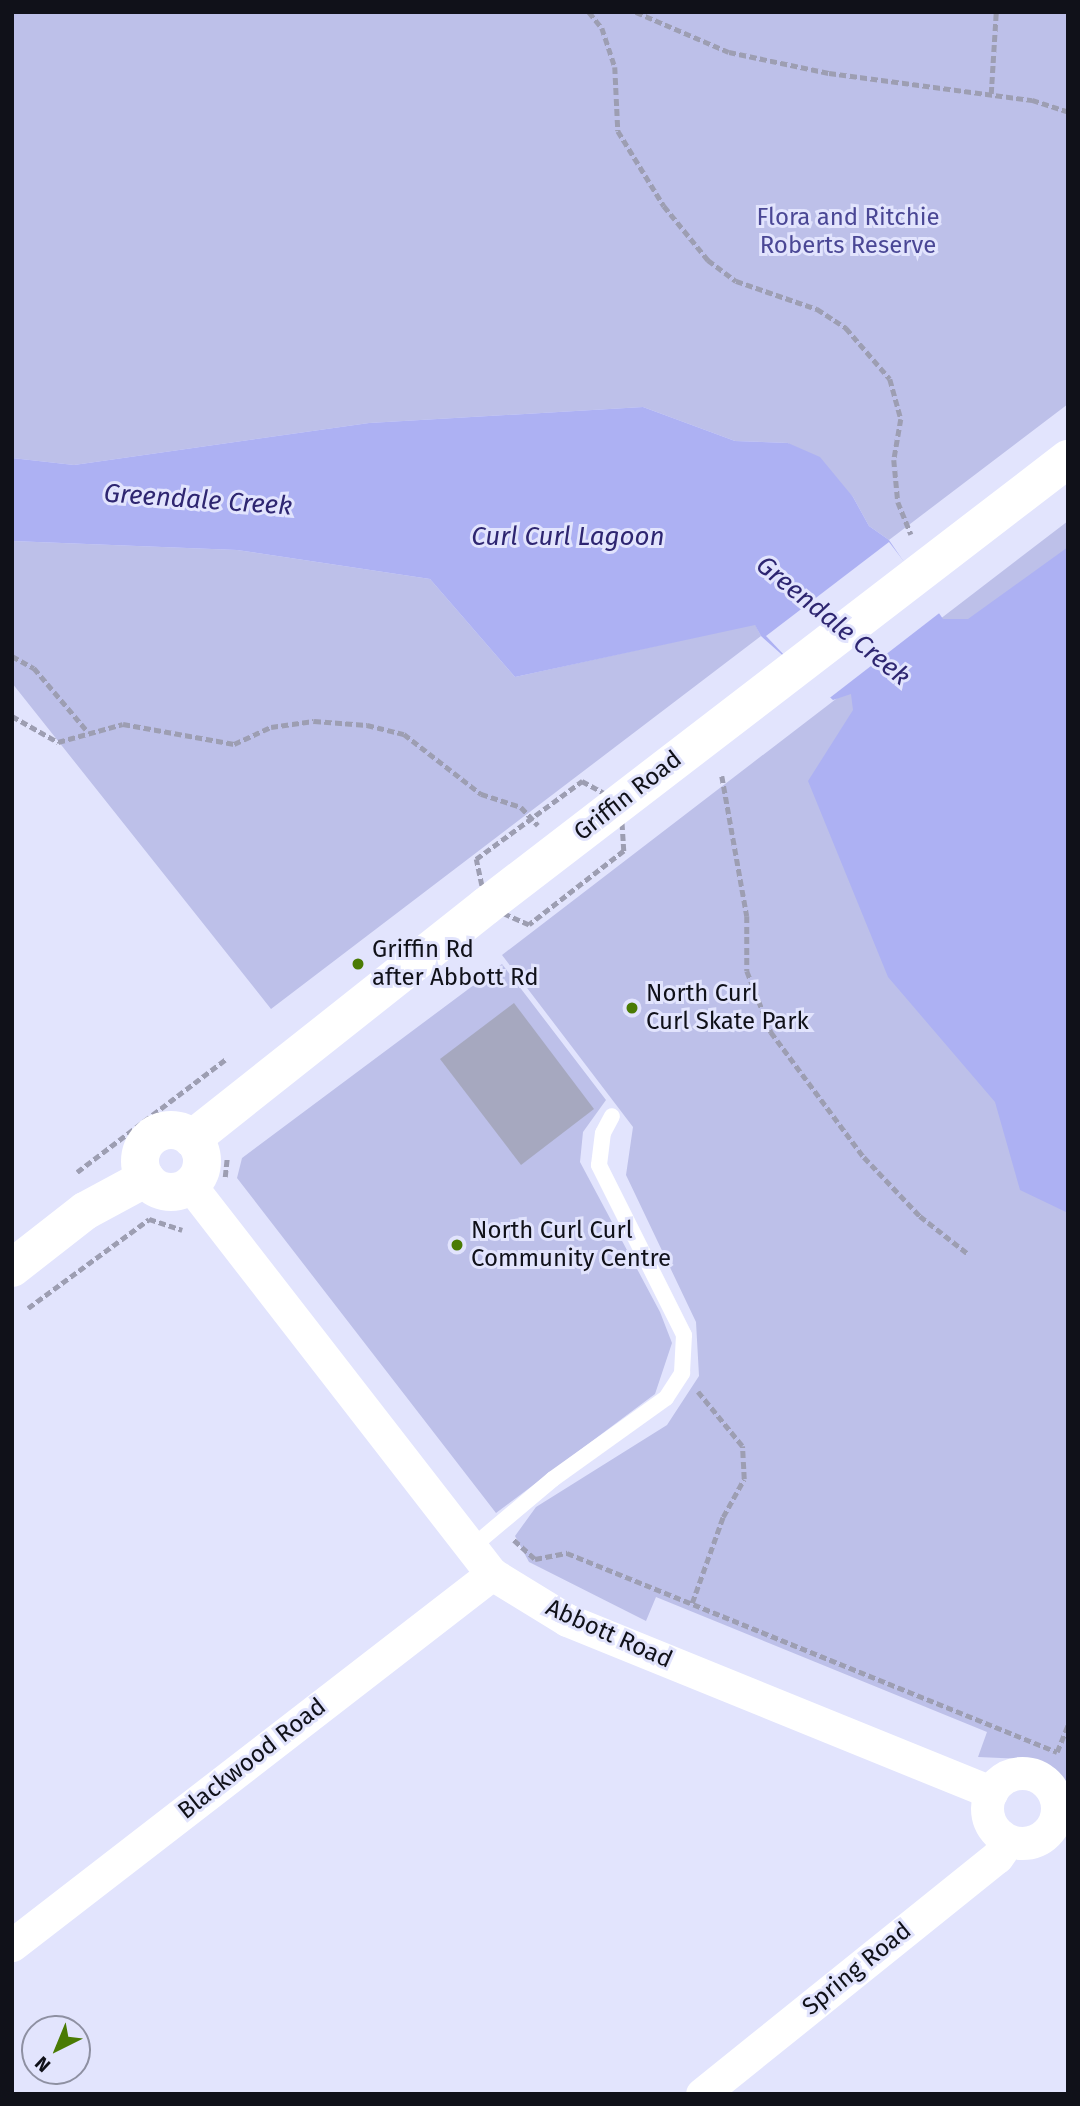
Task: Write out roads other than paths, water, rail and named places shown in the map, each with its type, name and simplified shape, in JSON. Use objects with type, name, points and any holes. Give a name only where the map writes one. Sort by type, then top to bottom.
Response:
[{"type":"main road","name":"Griffin Road","points":[[192,1139],[793,669],[1068,459]]},
{"type":"main road","points":[[174,1130],[192,1139],[201,1167],[190,1185],[162,1191],[146,1178],[140,1160],[155,1135],[174,1130]]},
{"type":"main road","points":[[12,1268],[85,1211],[146,1178]]},
{"type":"street","name":"Abbott Road","points":[[190,1185],[492,1574],[567,1620],[991,1792]]},
{"type":"street","name":"Blackwood Road","points":[[12,1945],[492,1574]]},
{"type":"street","points":[[1031,1774],[1051,1787],[1062,1823],[1031,1843],[1008,1840],[998,1834],[988,1814],[991,1792],[1008,1776],[1031,1774]]},
{"type":"street","name":"Spring Road","points":[[702,2094],[997,1857],[1008,1840]]},
{"type":"lane","points":[[471,1548],[553,1479],[666,1398],[682,1373],[684,1335],[598,1165],[603,1133],[612,1116]]},
{"type":"water","name":"Curl Curl Lagoon","points":[[643,407],[735,441],[788,443],[820,457],[853,497],[869,526],[889,540],[943,619],[968,619],[1068,547],[1068,1213],[1020,1190],[995,1102],[888,977],[808,781],[853,710],[851,694],[833,700],[761,636],[755,625],[515,677],[430,579],[237,550],[12,541],[12,458],[74,465],[369,423]]},
{"type":"place","name":"Griffin Rd after Abbott Rd","points":[[358,964]]},
{"type":"place","name":"North Curl Curl Skate Park","points":[[632,1008]]},
{"type":"place","name":"North Curl Curl Community Centre","points":[[457,1245]]},
{"type":"park label","name":"Flora and Ritchie Roberts Reserve","points":[[848,232]]},
{"type":"water label","name":"Greendale Creek","points":[[198,500]]},
{"type":"water label","name":"Greendale Creek","points":[[833,621]]}]
